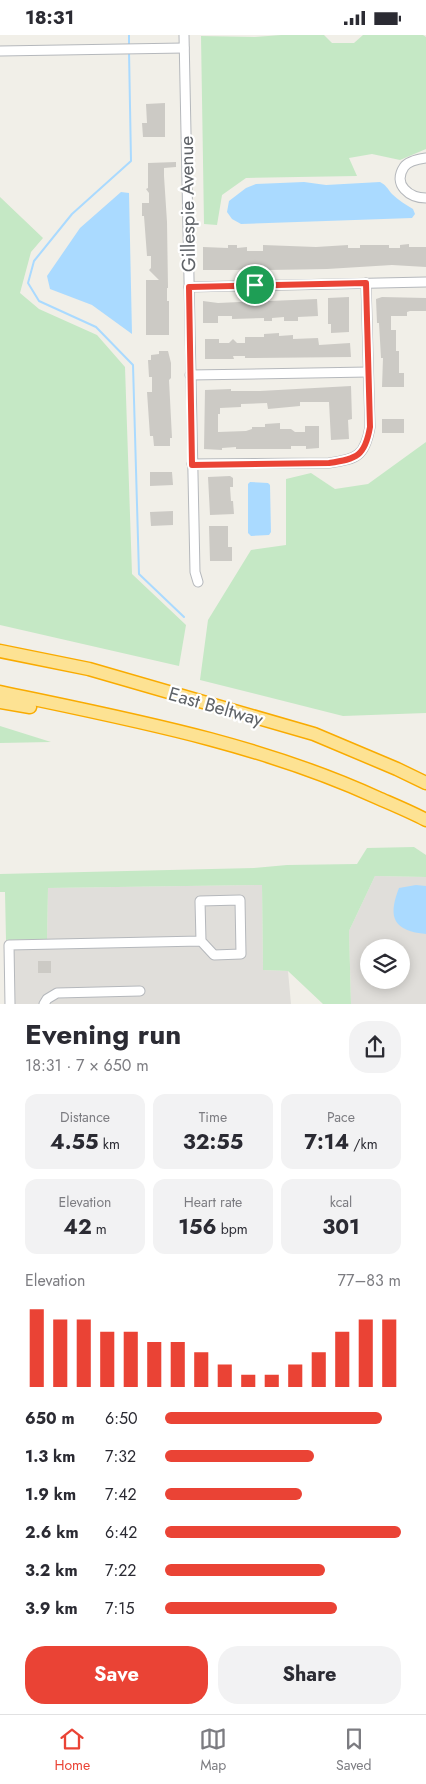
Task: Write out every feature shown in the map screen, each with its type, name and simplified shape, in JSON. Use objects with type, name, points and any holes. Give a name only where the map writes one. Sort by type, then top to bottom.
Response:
[{"type":"highway","name":"East Beltway","points":[[0,649],[89,669],[314,734],[426,783]]},
{"type":"highway","name":"East Beltway","points":[[0,692],[222,741],[266,754],[335,779],[426,821]]},
{"type":"highway","points":[[0,701],[86,715],[123,718]]},
{"type":"street","name":"Gillespie Avenue","points":[[184,35],[192,465],[195,572],[198,582]]},
{"type":"street","points":[[0,51],[184,48]]},
{"type":"street","points":[[426,158],[409,163],[404,167],[401,176],[401,184],[404,191],[415,197],[426,198]]},
{"type":"street","points":[[189,287],[426,281]]},
{"type":"street","points":[[192,465],[329,463],[351,460],[362,451],[368,439],[370,427],[366,283]]},
{"type":"street","points":[[190,375],[368,372]]},
{"type":"street","points":[[10,1004],[9,945],[201,941],[214,955],[241,955],[240,900],[200,901],[201,941]]},
{"type":"street","points":[[44,1004],[47,999],[57,993],[140,991]]},
{"type":"shaded area","points":[[375,876],[426,877],[426,1004],[351,1004],[349,931]]},
{"type":"shaded area","points":[[262,885],[263,970],[288,971],[291,1004],[7,1004],[6,940],[47,939],[48,888]]},
{"type":"green space","points":[[324,35],[332,43],[354,43],[363,35],[423,35],[426,37],[426,149],[400,160],[372,154],[349,158],[357,176],[246,178],[222,195],[217,225],[204,224],[201,36],[255,37]]},
{"type":"green space","points":[[0,197],[43,238],[31,252],[20,293],[39,309],[97,335],[125,367],[132,574],[186,625],[179,666],[0,625]]},
{"type":"green space","points":[[426,442],[426,713],[343,716],[200,680],[208,620],[251,550],[286,545],[286,479],[311,473],[335,489],[368,484]]},
{"type":"green space","points":[[0,726],[51,742],[0,743]]},
{"type":"green space","points":[[414,847],[426,855],[426,877],[375,876],[349,931],[351,1004],[323,1004],[288,971],[263,970],[262,885],[48,888],[47,939],[6,940],[5,892],[0,892],[0,874],[357,864],[367,848]]},
{"type":"water","points":[[304,182],[326,185],[380,182],[392,194],[413,209],[415,214],[412,218],[241,224],[232,219],[227,212],[229,201],[246,188],[256,184]]},
{"type":"water","points":[[121,192],[129,193],[132,334],[92,305],[50,289],[47,276],[80,228]]},
{"type":"water","points":[[250,482],[268,483],[270,485],[271,532],[269,535],[251,536],[248,533],[248,484]]},
{"type":"water","points":[[416,885],[426,886],[426,934],[407,930],[400,926],[394,915],[395,898],[399,888]]},
{"type":"building","points":[[165,103],[165,137],[143,137],[142,123],[147,123],[146,104]]},
{"type":"building","points":[[176,162],[176,167],[164,168],[169,335],[146,335],[146,280],[159,280],[149,270],[151,268],[151,256],[147,256],[144,216],[142,216],[142,203],[149,203],[149,193],[146,189],[148,188],[148,163]]},
{"type":"building","points":[[409,244],[409,247],[426,247],[426,267],[392,265],[327,269],[269,270],[254,268],[203,270],[203,247],[228,248],[228,245],[237,245],[237,248],[247,247],[247,251],[263,251],[263,245],[316,247],[348,245],[348,248],[360,248],[360,245],[389,245],[389,248],[400,248],[400,245]]},
{"type":"building","points":[[349,297],[349,332],[331,333],[331,324],[328,324],[328,298]]},
{"type":"building","points":[[382,297],[426,298],[426,311],[410,311],[407,312],[407,316],[391,316],[391,330],[396,330],[396,351],[399,351],[399,373],[404,373],[404,387],[382,387],[383,358],[381,358],[376,299]]},
{"type":"building","points":[[263,299],[269,299],[269,301],[317,299],[318,316],[298,317],[298,321],[284,321],[284,317],[272,318],[272,321],[264,321],[264,318],[232,319],[232,316],[218,316],[218,323],[203,323],[203,301],[218,303],[263,301]]},
{"type":"building","points":[[279,333],[279,336],[293,335],[293,339],[318,338],[319,345],[350,343],[351,357],[245,358],[245,356],[233,356],[234,359],[205,359],[205,339],[219,339],[219,343],[229,343],[233,339],[237,343],[245,343],[245,337],[264,337],[264,334]]},
{"type":"building","points":[[159,351],[168,351],[171,363],[171,378],[169,380],[172,438],[170,438],[170,446],[154,446],[153,436],[150,436],[147,392],[152,392],[152,377],[149,377],[148,360],[151,360],[151,355],[159,354]]},
{"type":"building","points":[[351,386],[352,419],[348,420],[349,439],[331,440],[329,402],[300,402],[300,406],[268,409],[267,403],[241,404],[241,407],[220,408],[218,432],[246,431],[252,429],[252,427],[265,427],[265,424],[280,423],[280,429],[291,429],[295,432],[305,432],[305,426],[319,426],[319,448],[306,449],[306,446],[291,446],[291,449],[236,449],[236,447],[222,448],[222,450],[204,449],[205,390],[260,391]]},
{"type":"building","points":[[382,419],[404,419],[404,433],[382,433]]},
{"type":"building","points":[[150,472],[172,472],[173,485],[150,486]]},
{"type":"building","points":[[230,476],[233,478],[233,487],[230,487],[234,514],[210,515],[208,477]]},
{"type":"building","points":[[173,511],[173,525],[151,526],[150,512]]},
{"type":"building","points":[[209,526],[228,526],[228,547],[232,547],[232,561],[210,561]]},
{"type":"building","points":[[38,961],[51,961],[51,973],[38,973]]},
{"type":"waterway","points":[[129,35],[129,46]]},
{"type":"waterway","points":[[129,51],[131,161],[72,214],[34,261],[28,283],[39,301],[96,327],[133,365],[139,574],[184,617]]},
{"type":"route","points":[[366,283],[370,427],[368,439],[362,451],[351,460],[329,463],[192,465],[189,287],[255,285],[366,283]]}]
